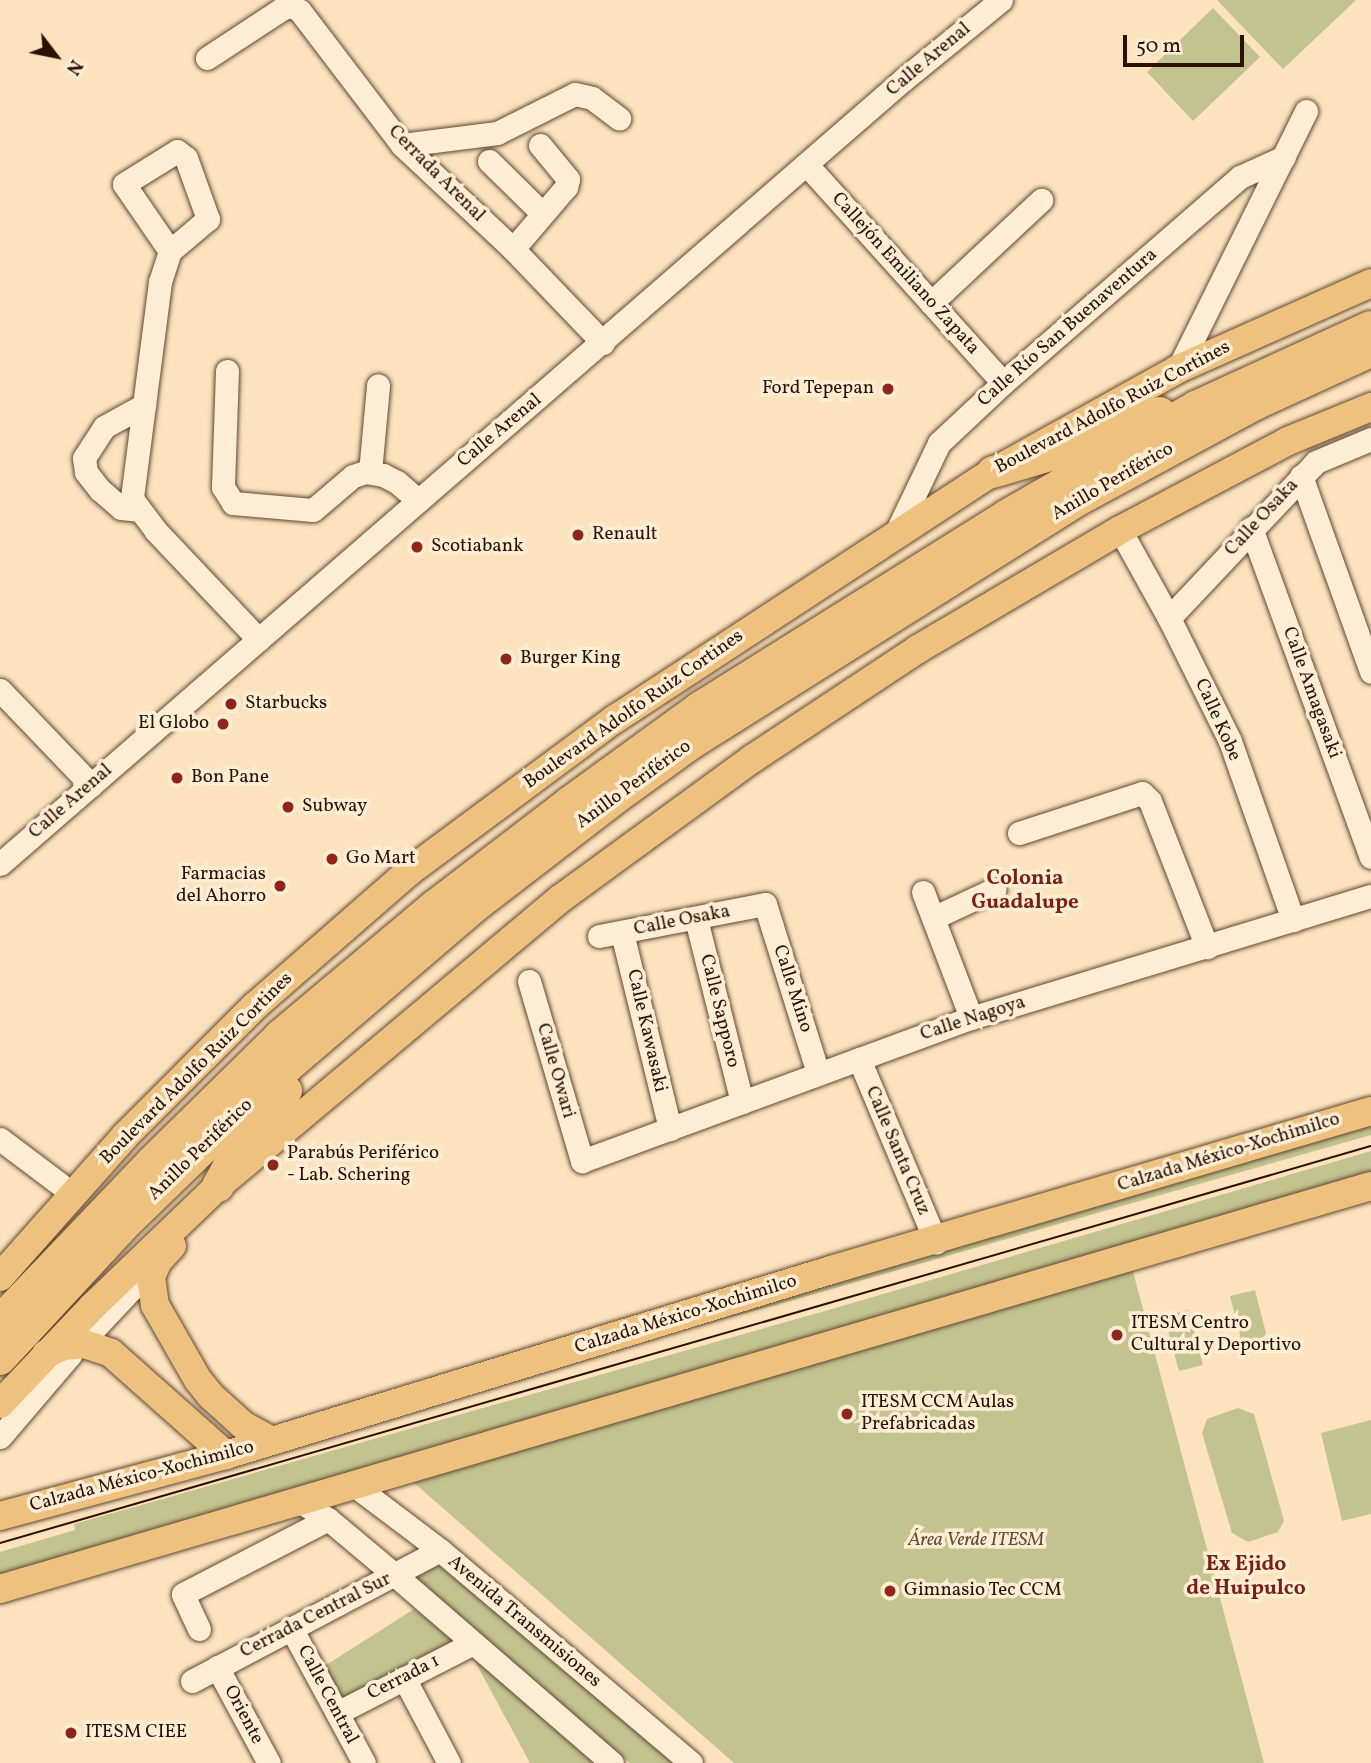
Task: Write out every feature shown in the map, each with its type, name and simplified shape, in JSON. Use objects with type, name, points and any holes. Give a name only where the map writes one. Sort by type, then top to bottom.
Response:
[{"type":"highway","name":"Anillo Periférico","points":[[0,1321],[47,1266],[280,1037],[435,906],[569,803],[701,707],[1008,515],[1196,407],[1371,327]]},
{"type":"highway","name":"Anillo Periférico","points":[[0,1359],[47,1266],[174,1175],[326,1032],[475,905],[690,744],[1072,503],[1255,404],[1371,351]]},
{"type":"highway","points":[[993,472],[1050,455],[1139,419],[1196,407]]},
{"type":"highway","points":[[208,1196],[239,1148],[288,1088],[326,1032]]},
{"type":"main road","name":"Boulevard Adolfo Ruiz Cortines","points":[[0,1277],[47,1266],[125,1136],[255,1006],[410,871],[615,719],[993,472],[1178,369],[1371,283]]},
{"type":"main road","points":[[0,1404],[57,1355],[208,1196],[414,1019],[599,870],[752,759],[918,649],[1120,530],[1287,441],[1371,407]]},
{"type":"main road","name":"Calzada México-Xochimilco","points":[[0,1516],[226,1455],[831,1270],[936,1242],[1371,1111]]},
{"type":"main road","points":[[0,1248],[61,1185],[125,1136]]},
{"type":"main road","points":[[0,1589],[1371,1186]]},
{"type":"main road","points":[[208,1196],[158,1261],[151,1277],[152,1299],[198,1380],[243,1426],[272,1441]]},
{"type":"main road","points":[[57,1355],[63,1346],[84,1344],[102,1349],[118,1359],[226,1455]]},
{"type":"street","name":"Calle Arenal","points":[[0,864],[418,500],[1001,0]]},
{"type":"street","name":"Cerrada Arenal","points":[[206,58],[282,8],[292,6],[300,11],[401,145],[513,249],[603,343]]},
{"type":"street","points":[[401,145],[497,133],[575,94],[593,98],[619,118]]},
{"type":"street","points":[[1178,369],[1306,111]]},
{"type":"street","points":[[513,249],[566,187],[568,179],[540,145]]},
{"type":"street","name":"Calle Río San Buenaventura","points":[[894,537],[939,443],[1003,383],[1240,177],[1284,157]]},
{"type":"street","points":[[489,161],[542,213]]},
{"type":"street","name":"Callejón Emiliano Zapata","points":[[807,165],[1003,383]]},
{"type":"street","points":[[931,303],[1041,200]]},
{"type":"street","points":[[170,251],[160,282],[132,499],[155,530],[259,640]]},
{"type":"street","points":[[227,371],[223,487],[233,503],[313,510],[354,476],[370,472],[397,482],[418,500]]},
{"type":"street","points":[[370,472],[378,385]]},
{"type":"street","points":[[140,510],[121,508],[100,491],[86,472],[84,457],[92,441],[104,427],[144,405]]},
{"type":"street","name":"Calle Osaka","points":[[1169,618],[1316,462],[1371,439]]},
{"type":"street","points":[[1301,476],[1371,672]]},
{"type":"street","name":"Calle Amagasaki","points":[[1251,528],[1371,857]]},
{"type":"street","name":"Calle Kobe","points":[[1120,530],[1169,618],[1230,741],[1293,920]]},
{"type":"street","points":[[0,691],[90,785]]},
{"type":"street","points":[[1019,833],[1142,793],[1150,801],[1207,947]]},
{"type":"street","points":[[933,918],[995,889]]},
{"type":"street","points":[[923,892],[971,1018]]},
{"type":"street","name":"Calle Nagoya","points":[[582,1161],[971,1018],[1371,896]]},
{"type":"street","name":"Calle Osaka","points":[[599,936],[765,904]]},
{"type":"street","name":"Calle Mino","points":[[765,904],[818,1073]]},
{"type":"street","name":"Calle Sapporo","points":[[696,919],[742,1102]]},
{"type":"street","name":"Calle Kawasaki","points":[[622,933],[670,1129]]},
{"type":"street","name":"Calle Owari","points":[[529,981],[582,1161]]},
{"type":"street","name":"Calle Santa Cruz","points":[[859,1059],[936,1242]]},
{"type":"street","points":[[0,1139],[61,1185]]},
{"type":"street","points":[[91,1320],[158,1261]]},
{"type":"street","points":[[0,1437],[57,1355]]},
{"type":"street","name":"Avenida Transmisiones","points":[[354,1485],[440,1550],[691,1763]]},
{"type":"street","points":[[299,1501],[328,1519],[395,1575],[471,1644],[612,1763]]},
{"type":"street","points":[[199,1629],[183,1594],[328,1519]]},
{"type":"street","name":"Cerrada Central Sur","points":[[192,1681],[440,1550]]},
{"type":"street","name":"Calle Central","points":[[291,1628],[364,1763]]},
{"type":"street","name":"Cerrada 1","points":[[337,1713],[471,1644]]},
{"type":"street","name":"Oriente","points":[[217,1667],[269,1763]]},
{"type":"street","points":[[404,1678],[449,1763]]},
{"type":"green space","points":[[1217,0],[1356,0],[1283,69]]},
{"type":"green space","points":[[1213,8],[1260,57],[1193,121],[1147,72]]},
{"type":"green space","points":[[1371,1121],[1371,1135],[772,1306],[444,1394]]},
{"type":"green space","points":[[1371,1151],[1371,1176],[0,1579],[0,1552],[75,1530],[74,1524],[825,1311]]},
{"type":"green space","name":"Área Verde ITESM","points":[[1132,1268],[1264,1763],[734,1763],[404,1474]]},
{"type":"green space","points":[[1255,1290],[1269,1345],[1244,1351],[1230,1296]]},
{"type":"green space","points":[[1189,1310],[1203,1365],[1179,1371],[1164,1316]]},
{"type":"green space","points":[[1238,1408],[1254,1414],[1284,1521],[1278,1532],[1248,1542],[1232,1533],[1202,1433],[1207,1419]]},
{"type":"green space","points":[[1371,1420],[1371,1514],[1342,1521],[1321,1433]]},
{"type":"green space","points":[[435,1562],[678,1763],[630,1763],[411,1577]]},
{"type":"green space","points":[[414,1609],[457,1641],[339,1703],[323,1667]]},
{"type":"green space","points":[[471,1654],[598,1763],[530,1763]]},
{"type":"tram line","points":[[0,1543],[1371,1146]]},
{"type":"place","name":"Ford Tepepan","points":[[888,389]]},
{"type":"place","name":"Renault","points":[[578,535]]},
{"type":"place","name":"Scotiabank","points":[[417,547]]},
{"type":"place","name":"Burger King","points":[[506,659]]},
{"type":"place","name":"Starbucks","points":[[231,704]]},
{"type":"place","name":"El Globo","points":[[223,724]]},
{"type":"place","name":"Bon Pane","points":[[177,778]]},
{"type":"place","name":"Subway","points":[[288,807]]},
{"type":"place","name":"Go Mart","points":[[332,859]]},
{"type":"place","name":"Farmacias del Ahorro","points":[[280,886]]},
{"type":"place","name":"Parabús Periférico - Lab. Schering","points":[[273,1165]]},
{"type":"place","name":"ITESM Centro Cultural y Deportivo","points":[[1117,1335]]},
{"type":"place","name":"ITESM CCM Aulas Prefabricadas","points":[[847,1414]]},
{"type":"place","name":"Gimnasio Tec CCM","points":[[890,1591]]},
{"type":"place","name":"ITESM CIEE","points":[[71,1733]]},
{"type":"district","name":"Colonia Guadalupe","points":[[1025,891]]},
{"type":"district","name":"Ex Ejido de Huipulco","points":[[1246,1577]]}]
